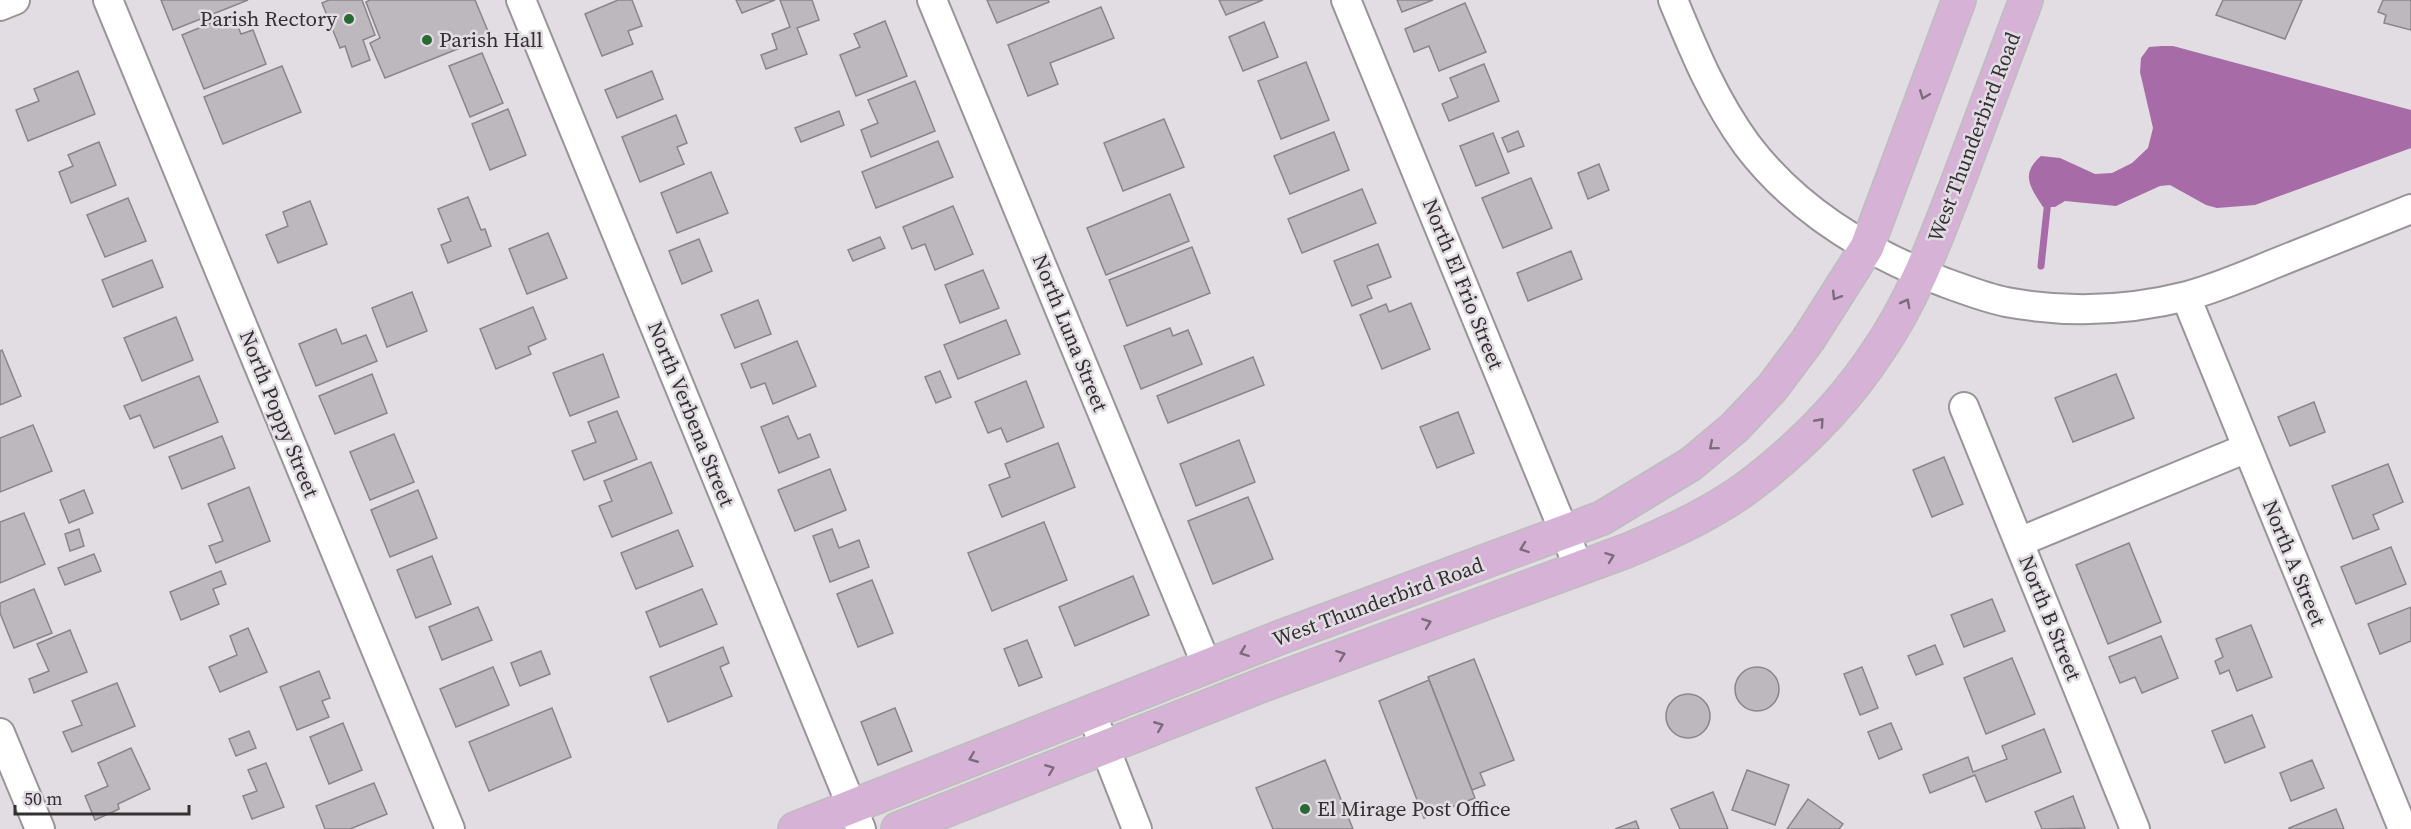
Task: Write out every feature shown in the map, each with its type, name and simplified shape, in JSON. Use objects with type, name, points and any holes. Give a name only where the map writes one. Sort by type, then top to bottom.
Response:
[{"type":"main road","name":"West Thunderbird Road","points":[[795,829],[856,818],[1091,712],[1207,666],[1602,518],[1692,464],[1734,428],[1772,388],[1808,340],[1867,247],[1959,0]]},
{"type":"main road","name":"West Thunderbird Road","points":[[898,829],[1372,643],[1579,568],[1675,530],[1718,506],[1763,475],[1814,429],[1857,380],[1879,351],[1922,274],[2026,0]]},
{"type":"street","points":[[0,6],[15,0]]},
{"type":"street","name":"North Poppy Street","points":[[108,0],[450,829]]},
{"type":"street","name":"North Verbena Street","points":[[521,0],[856,818]]},
{"type":"street","name":"North Luna Street","points":[[932,0],[1207,666]]},
{"type":"street","name":"North El Frio Street","points":[[1346,0],[1579,568]]},
{"type":"street","points":[[1673,0],[1712,90],[1749,147],[1793,195],[1814,213],[1867,247],[1922,274],[1972,293],[2004,302],[2073,309],[2118,308],[2186,297],[2411,209]]},
{"type":"street","name":"North A Street","points":[[2186,297],[2403,829]]},
{"type":"street","name":"North B Street","points":[[1964,407],[2135,829]]},
{"type":"street","points":[[2019,542],[2247,448]]},
{"type":"street","points":[[1091,712],[1137,829]]},
{"type":"street","points":[[0,733],[40,829]]},
{"type":"shaded area","points":[[2173,46],[2411,110],[2411,148],[2255,205],[2217,208],[2206,205],[2170,185],[2160,186],[2116,206],[2065,201],[2055,207],[2043,207],[2029,181],[2031,169],[2041,156],[2060,158],[2095,174],[2112,173],[2132,163],[2148,148],[2153,128],[2140,72],[2141,58],[2149,47]]},
{"type":"building","points":[[161,0],[248,0],[173,30]]},
{"type":"building","name":"Parish Rectory","points":[[329,0],[362,0],[375,35],[363,40],[370,60],[352,67],[345,46],[340,48],[322,3]]},
{"type":"building","name":"Parish Hall","points":[[370,0],[475,0],[490,36],[385,78],[370,43],[380,38],[366,2]]},
{"type":"building","points":[[618,0],[632,0],[642,26],[628,31],[633,44],[602,56],[585,14]]},
{"type":"building","points":[[736,0],[775,0],[742,13]]},
{"type":"building","points":[[780,0],[812,0],[819,20],[797,28],[807,54],[766,69],[761,55],[777,49],[772,34],[790,27]]},
{"type":"building","points":[[987,0],[1048,0],[1049,2],[997,23]]},
{"type":"building","points":[[1219,0],[1263,0],[1226,15]]},
{"type":"building","points":[[1397,0],[1433,0],[1402,12]]},
{"type":"building","points":[[2223,0],[2302,0],[2285,39],[2216,15]]},
{"type":"building","points":[[2383,0],[2411,0],[2411,30],[2384,23],[2386,15],[2378,12]]},
{"type":"building","points":[[1465,3],[1486,52],[1439,71],[1429,46],[1414,52],[1405,29]]},
{"type":"building","points":[[1101,7],[1114,38],[1050,63],[1058,84],[1028,96],[1008,45]]},
{"type":"building","points":[[233,14],[241,34],[253,30],[266,64],[204,89],[182,35]]},
{"type":"building","points":[[885,21],[907,76],[856,96],[840,55],[860,47],[854,34]]},
{"type":"building","points":[[1264,22],[1278,57],[1243,71],[1229,37]]},
{"type":"building","points":[[482,53],[503,103],[470,117],[449,66]]},
{"type":"building","points":[[1306,62],[1329,120],[1281,139],[1258,81]]},
{"type":"building","points":[[1484,64],[1499,101],[1449,121],[1442,104],[1458,97],[1450,78]]},
{"type":"building","points":[[282,66],[301,112],[223,144],[204,97]]},
{"type":"building","points":[[78,71],[95,114],[28,141],[16,110],[39,101],[34,89]]},
{"type":"building","points":[[652,71],[663,99],[617,118],[605,90]]},
{"type":"building","points":[[915,81],[935,131],[871,157],[861,130],[878,123],[868,100]]},
{"type":"building","points":[[508,109],[526,155],[490,170],[472,124]]},
{"type":"building","points":[[839,111],[844,125],[801,142],[795,128]]},
{"type":"building","points":[[676,115],[687,143],[677,147],[684,164],[640,182],[622,137]]},
{"type":"building","points":[[1164,119],[1184,167],[1123,191],[1104,143]]},
{"type":"building","points":[[1518,131],[1524,146],[1508,152],[1502,138]]},
{"type":"building","points":[[1334,132],[1349,170],[1290,194],[1274,156]]},
{"type":"building","points":[[1493,133],[1509,173],[1476,186],[1460,146]]},
{"type":"building","points":[[938,141],[953,177],[876,208],[862,172]]},
{"type":"building","points":[[99,142],[116,185],[71,203],[59,172],[73,166],[68,155]]},
{"type":"building","points":[[1599,164],[1609,190],[1588,199],[1578,173]]},
{"type":"building","points":[[711,172],[728,213],[677,233],[661,193]]},
{"type":"building","points":[[1531,178],[1552,228],[1503,248],[1482,198]]},
{"type":"building","points":[[1362,189],[1376,223],[1302,253],[1288,219]]},
{"type":"building","points":[[1170,194],[1189,241],[1106,275],[1087,228]]},
{"type":"building","points":[[468,197],[481,230],[485,229],[491,246],[448,263],[441,245],[451,241],[438,209]]},
{"type":"building","points":[[128,198],[146,241],[105,257],[87,215]]},
{"type":"building","points":[[310,201],[327,244],[278,263],[266,235],[288,226],[283,212]]},
{"type":"building","points":[[953,206],[973,254],[935,270],[925,244],[912,249],[903,227]]},
{"type":"building","points":[[548,233],[567,278],[527,294],[509,249]]},
{"type":"building","points":[[880,237],[885,248],[853,261],[848,250]]},
{"type":"building","points":[[699,239],[712,271],[682,284],[669,251]]},
{"type":"building","points":[[1378,244],[1391,277],[1367,286],[1372,298],[1352,306],[1334,261]]},
{"type":"building","points":[[1192,247],[1210,293],[1127,326],[1109,280]]},
{"type":"building","points":[[1571,251],[1582,279],[1528,301],[1517,273]]},
{"type":"building","points":[[152,260],[163,287],[113,307],[102,280]]},
{"type":"building","points":[[983,270],[999,308],[960,323],[945,285]]},
{"type":"building","points":[[412,292],[427,331],[387,347],[372,308]]},
{"type":"building","points":[[758,300],[771,334],[735,348],[721,315]]},
{"type":"building","points":[[1411,303],[1430,349],[1382,369],[1360,315],[1386,304],[1389,312]]},
{"type":"building","points":[[533,307],[546,339],[528,347],[531,354],[496,369],[480,329]]},
{"type":"building","points":[[176,317],[193,360],[142,381],[124,338]]},
{"type":"building","points":[[1006,320],[1020,354],[958,379],[944,345]]},
{"type":"building","points":[[1170,328],[1173,336],[1188,330],[1202,364],[1141,389],[1124,346]]},
{"type":"building","points":[[336,329],[342,344],[366,335],[377,361],[316,386],[299,344]]},
{"type":"building","points":[[797,341],[816,386],[773,404],[765,383],[751,388],[741,364]]},
{"type":"building","points":[[2,350],[21,396],[0,405],[0,351]]},
{"type":"building","points":[[603,354],[619,397],[570,416],[553,373]]},
{"type":"building","points":[[1253,357],[1264,385],[1168,423],[1157,396]]},
{"type":"building","points":[[940,371],[951,397],[936,403],[925,377]]},
{"type":"building","points":[[372,374],[387,413],[335,434],[319,396]]},
{"type":"building","points":[[2116,374],[2134,418],[2073,442],[2055,398]]},
{"type":"building","points":[[199,376],[218,422],[154,448],[140,415],[130,419],[124,406]]},
{"type":"building","points":[[1026,381],[1044,427],[1007,442],[1001,428],[988,433],[975,402]]},
{"type":"building","points":[[2314,402],[2325,432],[2290,446],[2278,417]]},
{"type":"building","points":[[617,411],[637,459],[584,480],[572,451],[596,442],[588,422]]},
{"type":"building","points":[[1458,412],[1474,453],[1437,468],[1420,427]]},
{"type":"building","points":[[788,416],[798,439],[810,434],[819,457],[779,473],[761,427]]},
{"type":"building","points":[[33,425],[52,471],[0,492],[0,438]]},
{"type":"building","points":[[394,434],[414,482],[370,500],[350,452]]},
{"type":"building","points":[[222,436],[235,468],[182,489],[169,457]]},
{"type":"building","points":[[1239,440],[1255,482],[1196,506],[1180,464]]},
{"type":"building","points":[[1058,443],[1075,487],[1002,517],[989,485],[1010,477],[1005,464]]},
{"type":"building","points":[[1944,457],[1963,504],[1932,517],[1913,470]]},
{"type":"building","points":[[651,462],[672,513],[612,537],[599,506],[612,501],[604,481]]},
{"type":"building","points":[[2388,464],[2403,502],[2373,515],[2379,529],[2353,539],[2332,486]]},
{"type":"building","points":[[830,469],[846,510],[795,531],[778,490]]},
{"type":"building","points":[[249,487],[270,541],[216,563],[209,546],[223,541],[208,504]]},
{"type":"building","points":[[84,490],[93,513],[69,523],[60,500]]},
{"type":"building","points":[[418,490],[437,538],[390,557],[371,510]]},
{"type":"building","points":[[1248,497],[1273,559],[1213,584],[1188,521]]},
{"type":"building","points":[[24,513],[45,564],[0,583],[0,522]]},
{"type":"building","points":[[1044,522],[1067,580],[992,611],[968,553]]},
{"type":"building","points":[[79,529],[84,546],[70,551],[65,534]]},
{"type":"building","points":[[832,529],[839,548],[859,540],[869,567],[830,582],[813,536]]},
{"type":"building","points":[[678,530],[693,566],[636,589],[621,553]]},
{"type":"building","points":[[2129,543],[2161,622],[2108,644],[2076,565]]},
{"type":"building","points":[[2391,547],[2406,584],[2356,604],[2341,567]]},
{"type":"building","points":[[94,554],[101,571],[65,585],[58,568]]},
{"type":"building","points":[[432,556],[451,604],[416,618],[397,570]]},
{"type":"building","points":[[221,571],[226,584],[213,589],[219,604],[181,620],[170,592]]},
{"type":"building","points":[[1133,576],[1149,615],[1075,646],[1059,607]]},
{"type":"building","points":[[872,580],[893,633],[858,647],[837,594]]},
{"type":"building","points":[[34,589],[52,633],[14,648],[0,613],[0,603]]},
{"type":"building","points":[[702,589],[717,624],[660,647],[646,612]]},
{"type":"building","points":[[1992,599],[2005,631],[1964,647],[1951,615]]},
{"type":"building","points":[[478,607],[492,640],[442,660],[429,627]]},
{"type":"building","points":[[2411,607],[2411,641],[2380,654],[2368,624]]},
{"type":"building","points":[[2251,625],[2272,677],[2237,691],[2229,670],[2220,674],[2215,661],[2223,657],[2216,639]]},
{"type":"building","points":[[248,628],[267,672],[220,692],[209,667],[237,655],[230,636]]},
{"type":"building","points":[[70,630],[87,672],[34,693],[29,679],[49,671],[37,644]]},
{"type":"building","points":[[2161,636],[2178,678],[2142,693],[2135,677],[2120,683],[2109,657]]},
{"type":"building","points":[[1027,640],[1042,677],[1019,686],[1004,649]]},
{"type":"building","points":[[1935,645],[1943,664],[1916,675],[1908,656]]},
{"type":"building","points":[[723,647],[729,663],[720,667],[732,696],[668,722],[650,677]]},
{"type":"building","points":[[541,651],[550,674],[520,686],[511,663]]},
{"type":"building","points":[[2012,658],[2035,714],[1986,734],[1964,678]]},
{"type":"building","points":[[1474,659],[1514,760],[1480,773],[1485,785],[1472,790],[1428,677]]},
{"type":"building","points":[[493,667],[509,705],[456,727],[440,689]]},
{"type":"building","points":[[1757,667],[1772,674],[1779,689],[1772,704],[1757,711],[1742,704],[1735,689],[1742,674]]},
{"type":"building","points":[[1862,667],[1878,708],[1860,715],[1844,674]]},
{"type":"building","points":[[319,671],[330,698],[322,701],[329,717],[297,730],[280,687]]},
{"type":"building","points":[[1429,680],[1475,798],[1424,818],[1379,701]]},
{"type":"building","points":[[117,683],[135,726],[72,752],[63,732],[82,725],[72,701]]},
{"type":"building","points":[[1688,694],[1703,701],[1710,716],[1703,731],[1688,738],[1673,731],[1666,716],[1673,701]]},
{"type":"building","points":[[552,708],[571,757],[489,791],[469,742]]},
{"type":"building","points":[[895,708],[912,751],[878,765],[861,722]]},
{"type":"building","points":[[2252,715],[2265,747],[2225,763],[2212,731]]},
{"type":"building","points":[[343,723],[362,770],[329,784],[310,737]]},
{"type":"building","points":[[1891,723],[1902,749],[1879,759],[1868,732]]},
{"type":"building","points":[[2044,729],[2061,772],[1986,802],[1975,775],[1930,793],[1923,775],[1968,757],[1973,772],[2007,759],[2002,746]]},
{"type":"building","points":[[249,731],[256,748],[236,756],[229,739]]},
{"type":"building","points":[[131,748],[150,789],[118,804],[119,809],[95,820],[85,796],[108,786],[98,763]]},
{"type":"building","name":"El Mirage Post Office","points":[[1325,760],[1353,829],[1273,829],[1256,788]]},
{"type":"building","points":[[2312,760],[2324,788],[2291,801],[2280,773]]},
{"type":"building","points":[[266,763],[284,807],[252,819],[243,796],[257,791],[248,770]]},
{"type":"building","points":[[1747,770],[1789,785],[1775,825],[1732,810]]},
{"type":"building","points":[[374,783],[387,814],[350,829],[325,829],[316,806]]},
{"type":"building","points":[[1713,792],[1728,829],[1680,829],[1671,809]]},
{"type":"building","points":[[2073,796],[2085,828],[2042,829],[2035,812]]},
{"type":"building","points":[[1808,799],[1843,824],[1839,829],[1787,829]]},
{"type":"building","points":[[2336,809],[2344,829],[2289,829],[2289,828]]},
{"type":"building","points":[[1636,821],[1639,829],[1615,829]]},
{"type":"waterway","points":[[2041,266],[2048,200]]},
{"type":"place","name":"Parish Rectory","points":[[349,19]]},
{"type":"place","name":"Parish Hall","points":[[427,40]]},
{"type":"place","name":"El Mirage Post Office","points":[[1305,809]]}]
